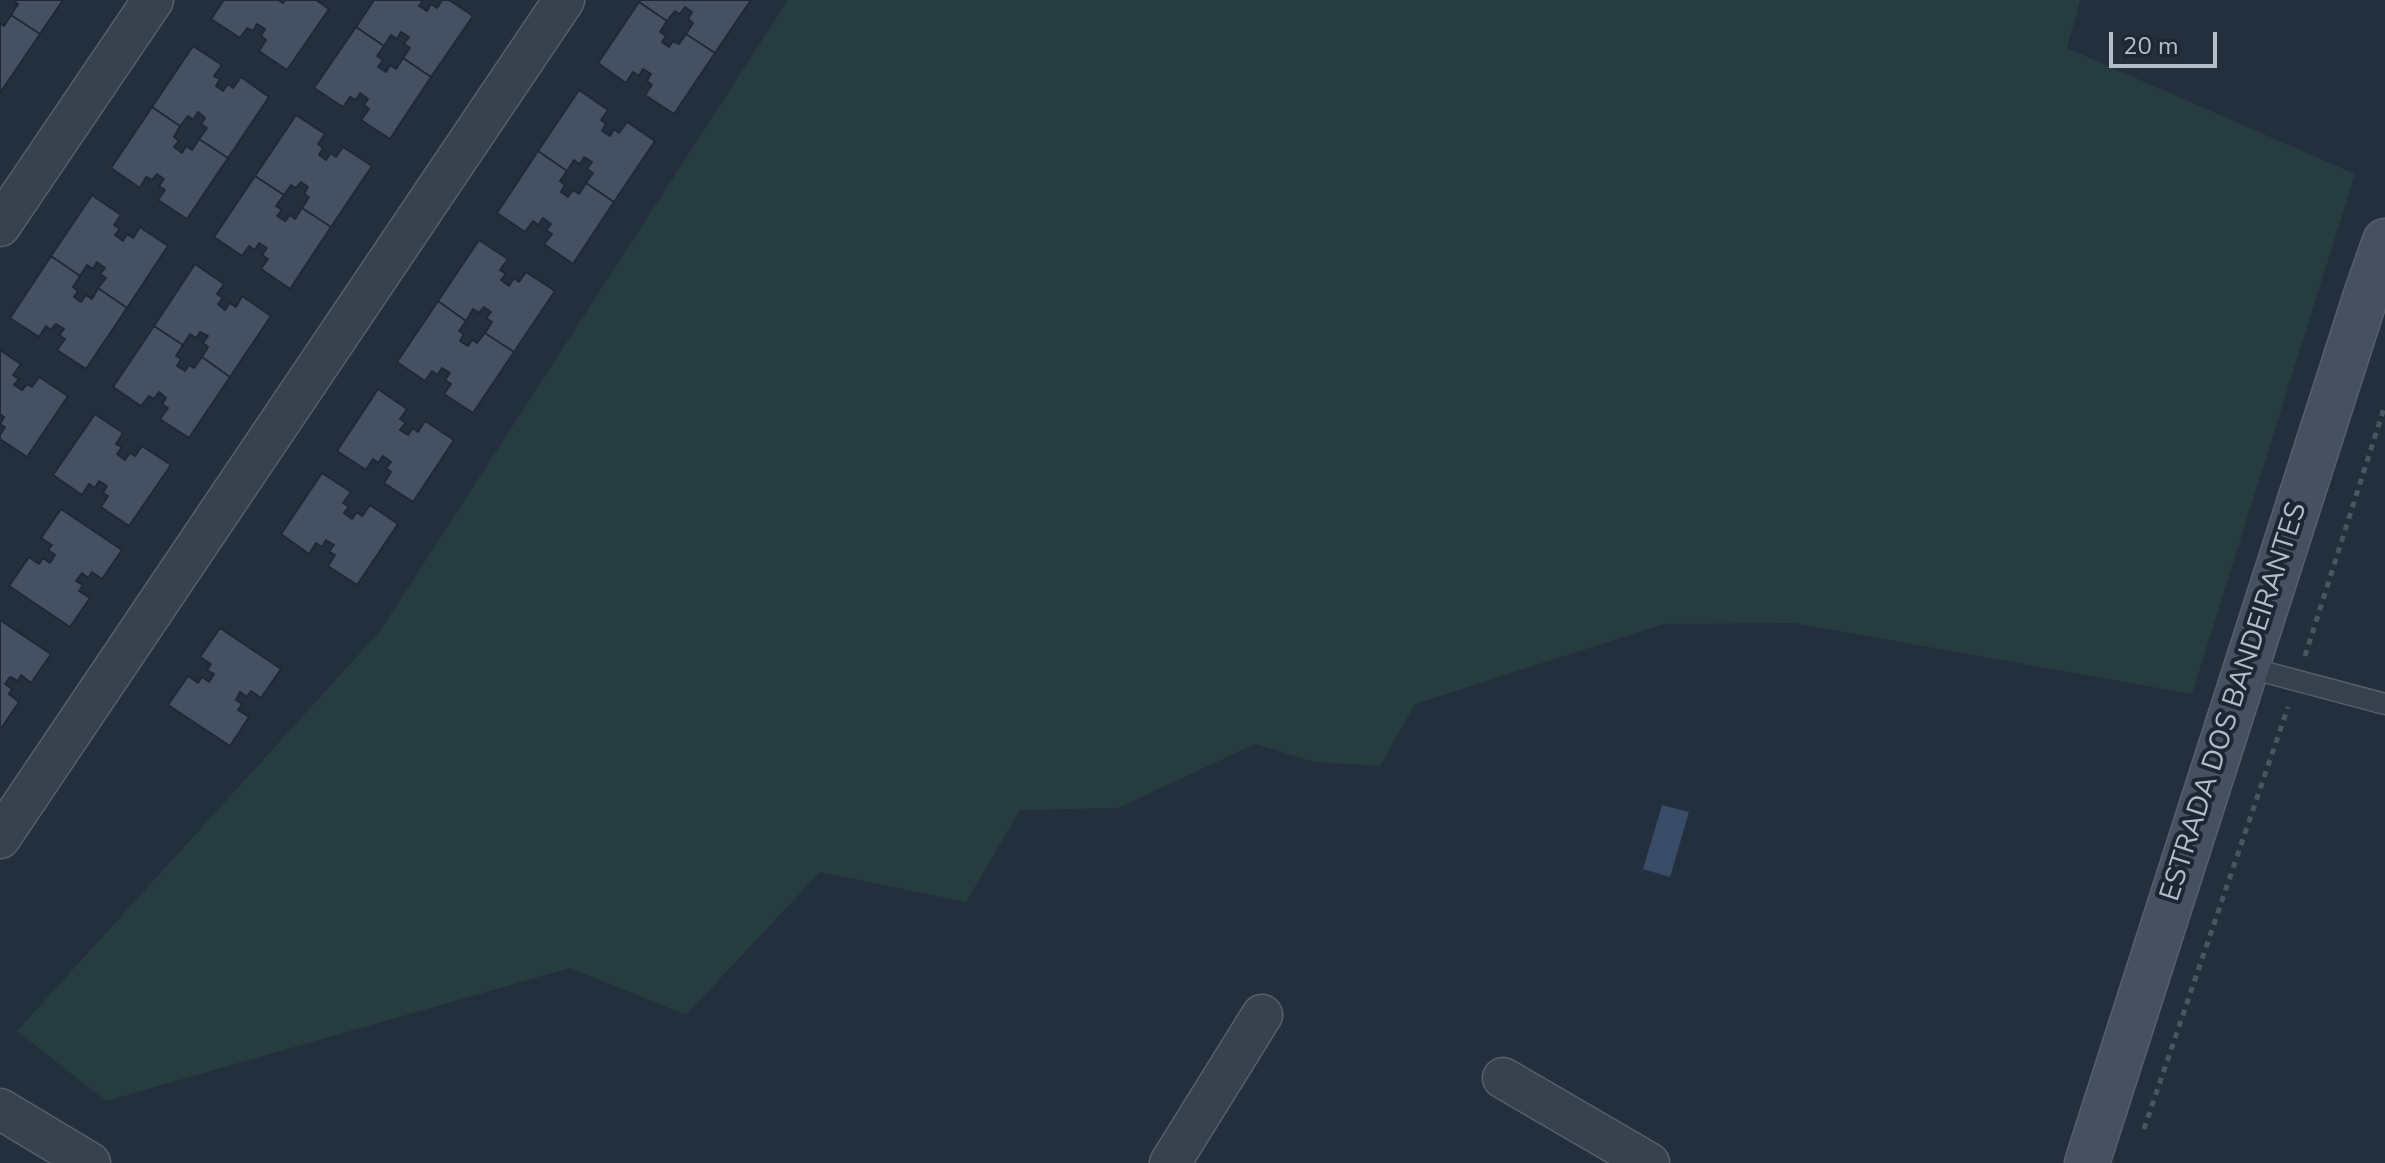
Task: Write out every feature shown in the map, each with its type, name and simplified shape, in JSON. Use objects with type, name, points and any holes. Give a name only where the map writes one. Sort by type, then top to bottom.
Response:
[{"type":"main road","name":"ESTRADA DOS BANDEIRANTES","points":[[2087,1163],[2385,241]]},
{"type":"street","points":[[0,226],[153,0]]},
{"type":"street","points":[[0,838],[564,0]]},
{"type":"street","points":[[1170,1163],[1262,1015]]},
{"type":"street","points":[[1503,1078],[1649,1163]]},
{"type":"street","points":[[0,1109],[90,1163]]},
{"type":"lane","points":[[2246,667],[2385,704]]},
{"type":"path","points":[[2141,1137],[2297,680],[2385,405]]},
{"type":"green space","points":[[788,0],[2080,0],[2067,48],[2355,174],[2192,694],[1794,623],[1664,624],[1415,704],[1380,766],[1315,762],[1255,744],[1118,808],[1020,810],[966,902],[820,872],[686,1015],[570,968],[106,1101],[17,1031],[380,631]]},
{"type":"water","points":[[1662,805],[1689,812],[1670,877],[1643,869]]},
{"type":"building","points":[[13,0],[63,0],[40,34],[11,15],[18,4]]},
{"type":"building","points":[[224,0],[278,0],[283,3],[285,0],[316,0],[329,9],[287,70],[259,51],[266,40],[261,36],[265,29],[257,24],[253,31],[247,28],[240,38],[211,19]]},
{"type":"building","points":[[374,0],[423,0],[419,6],[427,11],[431,4],[437,8],[442,0],[449,0],[473,16],[431,77],[403,58],[410,48],[404,44],[409,37],[401,32],[397,39],[391,35],[384,46],[356,27]]},
{"type":"building","points":[[640,0],[751,0],[715,53],[686,34],[693,23],[688,19],[692,12],[685,7],[680,14],[675,11],[667,21]]},
{"type":"building","points":[[639,2],[667,21],[660,32],[666,36],[662,42],[669,47],[673,41],[679,44],[686,34],[715,53],[674,114],[645,95],[652,85],[647,81],[651,74],[643,69],[639,76],[633,72],[626,83],[598,63]]},
{"type":"building","points":[[11,15],[40,34],[0,93],[0,23],[4,26]]},
{"type":"building","points":[[356,27],[384,46],[377,56],[383,60],[378,67],[386,72],[390,65],[396,69],[403,58],[431,77],[390,139],[361,120],[369,109],[364,105],[368,99],[360,93],[356,100],[350,97],[343,107],[314,88]]},
{"type":"building","points":[[193,46],[222,65],[214,76],[220,79],[216,86],[223,91],[228,84],[233,88],[241,77],[269,97],[228,158],[199,139],[207,128],[201,124],[205,118],[198,112],[193,120],[188,116],[180,126],[152,107]]},
{"type":"building","points":[[579,90],[608,110],[601,120],[606,124],[602,131],[610,136],[614,129],[619,133],[627,122],[655,141],[614,202],[586,183],[593,173],[587,169],[592,162],[584,157],[580,164],[574,160],[567,171],[538,151]]},
{"type":"building","points":[[152,107],[180,126],[174,137],[179,141],[174,147],[182,153],[186,146],[192,150],[199,139],[228,158],[187,219],[158,200],[165,190],[159,186],[164,179],[157,174],[152,180],[146,177],[140,188],[111,168]]},
{"type":"building","points":[[296,115],[325,134],[318,144],[323,148],[319,155],[326,160],[331,153],[336,157],[343,147],[372,166],[331,227],[302,208],[309,197],[304,194],[308,187],[301,182],[296,188],[291,185],[284,195],[255,176]]},
{"type":"building","points":[[538,151],[567,171],[560,181],[565,185],[561,192],[568,197],[573,190],[579,194],[586,183],[614,202],[573,264],[544,244],[552,234],[546,230],[551,224],[543,218],[538,225],[533,221],[525,232],[497,213]]},
{"type":"building","points":[[255,176],[284,195],[276,206],[282,210],[277,216],[285,221],[290,215],[295,219],[302,208],[331,227],[290,289],[261,269],[268,259],[262,255],[267,248],[259,243],[255,250],[249,246],[242,256],[214,237]]},
{"type":"building","points":[[92,195],[121,215],[114,225],[120,229],[115,235],[123,241],[127,234],[133,238],[140,227],[168,246],[127,308],[98,288],[106,278],[100,274],[105,268],[97,262],[93,269],[87,265],[80,276],[51,256]]},
{"type":"building","points":[[479,240],[508,259],[500,270],[506,274],[501,280],[509,286],[514,278],[519,282],[526,272],[555,291],[514,352],[485,333],[492,322],[486,318],[491,312],[484,307],[479,313],[473,309],[466,321],[438,301]]},
{"type":"building","points":[[51,256],[80,276],[73,287],[78,291],[74,297],[81,302],[86,295],[92,299],[98,288],[127,308],[86,369],[57,350],[65,339],[59,335],[64,329],[56,324],[51,330],[46,326],[39,337],[10,318]]},
{"type":"building","points":[[195,264],[224,284],[217,294],[223,298],[218,304],[225,310],[230,303],[236,307],[242,296],[271,316],[230,377],[202,357],[208,347],[203,343],[208,336],[200,332],[196,338],[190,334],[183,345],[154,326]]},
{"type":"building","points":[[438,301],[466,321],[459,331],[464,334],[460,341],[468,346],[472,340],[477,343],[485,333],[514,352],[473,413],[444,394],[451,384],[445,380],[450,373],[442,368],[437,375],[432,371],[425,381],[397,362]]},
{"type":"building","points":[[154,326],[183,345],[176,356],[181,359],[177,366],[185,371],[189,365],[194,368],[202,357],[230,377],[189,438],[160,419],[168,408],[162,404],[166,398],[159,392],[154,399],[149,396],[141,406],[113,387]]},
{"type":"building","points":[[0,350],[21,364],[13,375],[19,379],[14,385],[22,390],[27,384],[32,387],[39,377],[68,396],[27,457],[0,439],[5,427],[0,424],[4,417],[0,414]]},
{"type":"building","points":[[378,389],[407,409],[400,419],[406,423],[400,430],[408,435],[413,428],[418,432],[425,421],[454,440],[413,502],[384,483],[391,472],[386,468],[391,462],[383,456],[378,463],[373,459],[366,470],[337,451]]},
{"type":"building","points":[[95,414],[123,433],[116,444],[122,447],[117,454],[125,460],[130,453],[135,456],[142,446],[171,465],[129,526],[101,507],[108,496],[103,493],[107,486],[99,481],[95,488],[89,484],[82,495],[53,475]]},
{"type":"building","points":[[322,473],[351,492],[343,503],[349,507],[344,513],[352,519],[357,512],[362,516],[370,505],[398,524],[357,585],[328,566],[335,555],[329,552],[334,545],[326,540],[322,547],[316,543],[309,554],[281,534]]},
{"type":"building","points":[[61,509],[122,550],[102,579],[92,572],[88,578],[82,573],[76,581],[83,585],[79,591],[90,598],[70,627],[9,586],[29,557],[39,564],[43,558],[50,563],[55,555],[48,550],[52,545],[41,538]]},
{"type":"building","points":[[0,620],[51,654],[31,683],[21,675],[18,681],[10,677],[5,684],[12,689],[9,694],[19,702],[0,730]]},
{"type":"building","points":[[220,628],[281,669],[261,698],[251,691],[247,697],[240,692],[236,700],[242,704],[238,710],[249,717],[230,746],[168,705],[188,676],[198,683],[202,677],[209,682],[214,674],[207,670],[211,664],[200,657]]}]
